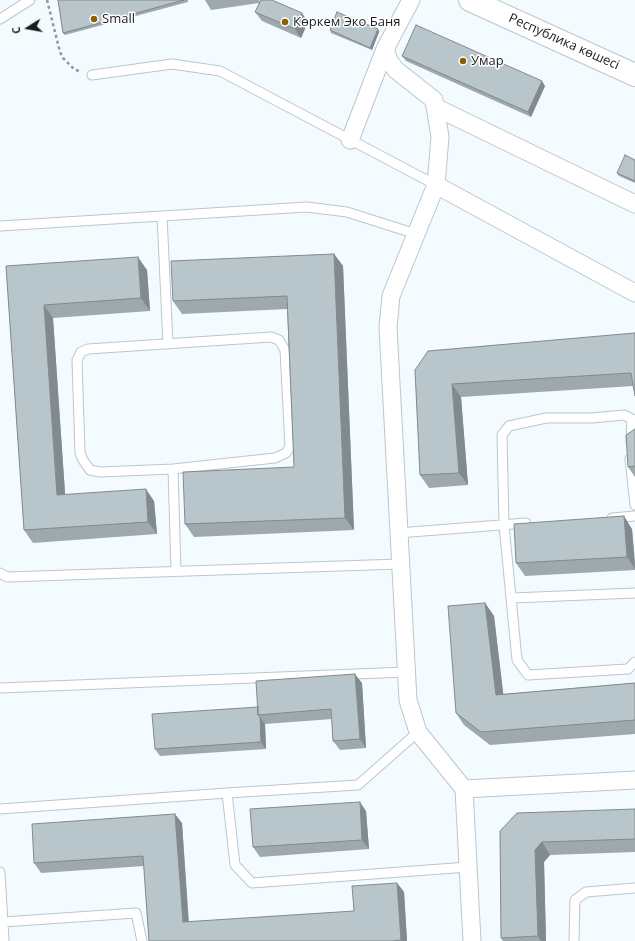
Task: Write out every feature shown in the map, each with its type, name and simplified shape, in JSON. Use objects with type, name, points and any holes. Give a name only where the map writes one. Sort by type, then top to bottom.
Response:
[{"type":"main road","name":"Республика көшесі","points":[[470,0],[635,75]]},
{"type":"street","points":[[350,140],[385,49],[411,0]]},
{"type":"street","points":[[385,49],[389,61],[396,70],[434,100],[440,137],[436,185],[390,296],[388,327],[408,700],[418,732],[464,789],[472,941]]},
{"type":"street","points":[[435,107],[635,204]]},
{"type":"street","points":[[436,185],[635,293]]},
{"type":"street","points":[[464,789],[635,780]]},
{"type":"lane","points":[[0,19],[30,0]]},
{"type":"lane","points":[[92,75],[172,64],[220,71],[436,185]]},
{"type":"lane","points":[[0,226],[307,207],[347,212],[416,234]]},
{"type":"lane","points":[[162,216],[168,344]]},
{"type":"lane","points":[[271,337],[279,340],[285,350],[290,447],[286,453],[276,458],[173,469],[100,472],[90,470],[80,453],[77,360],[81,352],[88,350],[271,337]]},
{"type":"lane","points":[[635,505],[630,466],[632,419],[624,415],[592,418],[546,418],[509,426],[502,435],[504,525],[517,660],[528,675],[628,669],[635,662]]},
{"type":"lane","points":[[173,469],[176,571]]},
{"type":"lane","points":[[604,518],[635,516]]},
{"type":"lane","points":[[398,533],[535,523]]},
{"type":"lane","points":[[0,573],[7,577],[400,564]]},
{"type":"lane","points":[[512,598],[635,593]]},
{"type":"lane","points":[[0,688],[406,672]]},
{"type":"lane","points":[[0,808],[358,785],[418,732]]},
{"type":"lane","points":[[227,793],[235,865],[252,883],[468,867]]},
{"type":"lane","points":[[0,872],[4,941]]},
{"type":"lane","points":[[574,941],[575,900],[586,892],[635,888]]},
{"type":"lane","points":[[3,922],[136,913],[142,941]]},
{"type":"path","points":[[47,0],[63,58],[74,69],[92,75]]},
{"type":"building","name":"Small","points":[[58,0],[184,0],[63,33]]},
{"type":"building","points":[[261,0],[272,0],[302,13],[295,29],[255,12]]},
{"type":"building","points":[[337,12],[378,29],[370,48],[330,30]]},
{"type":"building","points":[[416,25],[542,81],[528,112],[402,56]]},
{"type":"building","points":[[625,155],[635,160],[635,181],[617,173]]},
{"type":"building","points":[[334,254],[345,518],[185,524],[183,472],[294,467],[287,296],[173,301],[171,261]]},
{"type":"building","points":[[138,257],[141,298],[44,305],[57,495],[146,489],[148,522],[24,530],[6,266]]},
{"type":"building","points":[[635,333],[635,396],[631,373],[452,384],[459,473],[420,475],[415,370],[428,351]]},
{"type":"building","points":[[635,429],[635,466],[628,467],[626,435]]},
{"type":"building","points":[[624,516],[627,557],[516,563],[514,524]]},
{"type":"building","points":[[485,603],[496,695],[635,683],[635,720],[481,732],[456,713],[448,606]]},
{"type":"building","points":[[355,674],[360,739],[333,741],[331,709],[258,715],[256,681]]},
{"type":"building","points":[[258,707],[261,742],[155,749],[152,714]]},
{"type":"building","points":[[360,802],[362,840],[253,847],[250,809]]},
{"type":"building","points":[[635,809],[635,839],[542,842],[535,850],[538,936],[501,938],[500,831],[517,813]]},
{"type":"building","points":[[175,814],[183,922],[354,911],[352,886],[397,883],[401,940],[149,941],[143,856],[34,863],[32,824]]},
{"type":"place","name":"Small","points":[[94,19]]},
{"type":"place","name":"Көркем Эко Баня","points":[[285,22]]},
{"type":"place","name":"Умар","points":[[463,61]]}]
